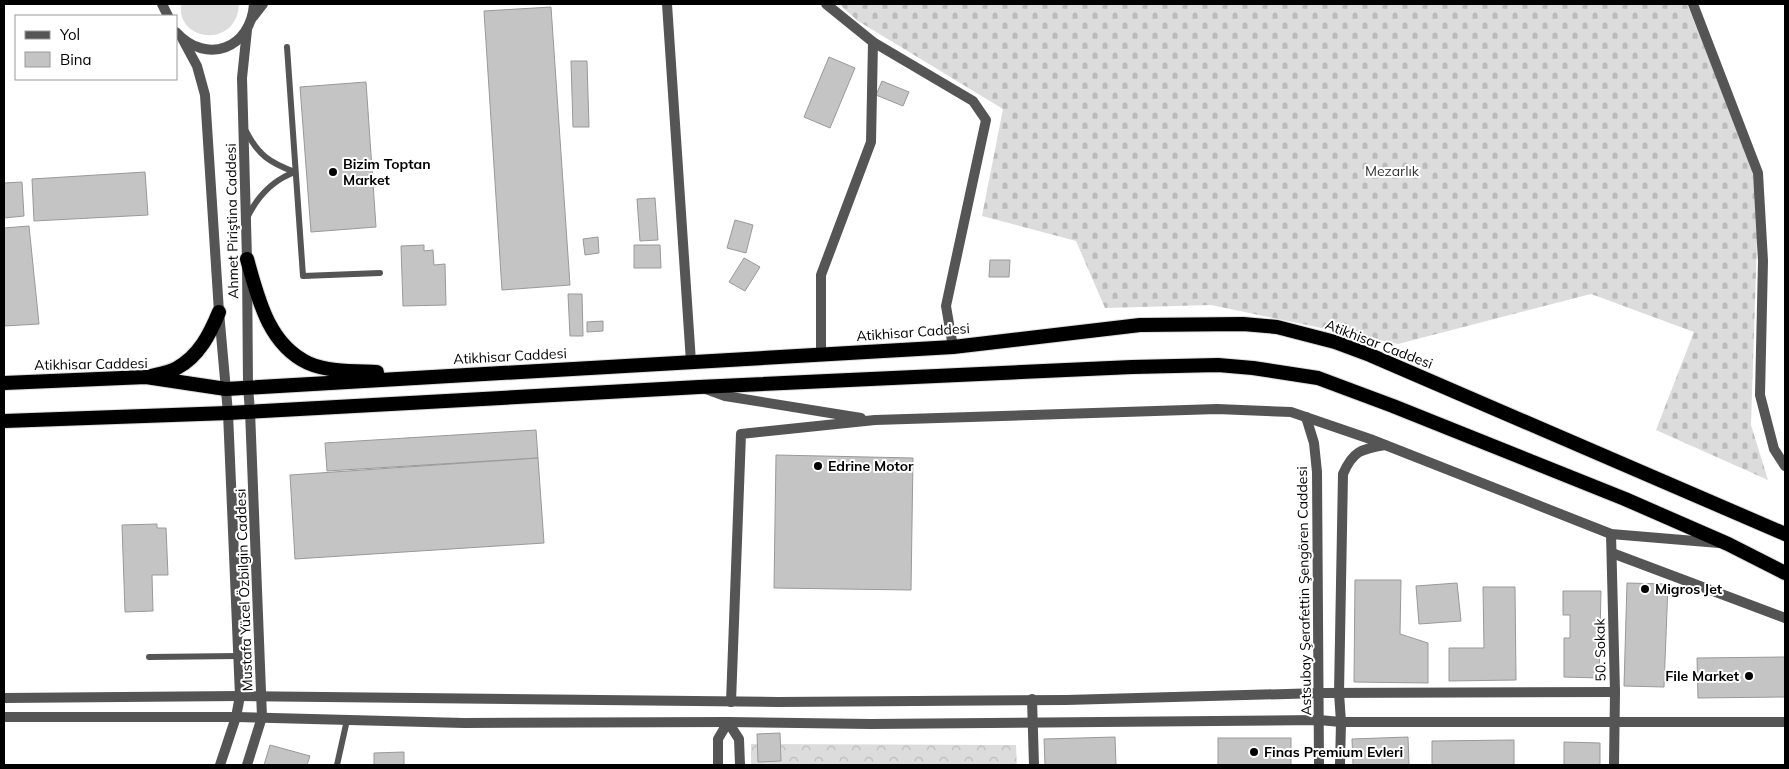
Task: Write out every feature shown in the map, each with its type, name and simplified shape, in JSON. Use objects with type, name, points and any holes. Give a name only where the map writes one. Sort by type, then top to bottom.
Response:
[{"type":"highway","points":[[247,259],[261,308],[275,335],[292,352],[308,363],[330,369],[435,376]]},
{"type":"highway","points":[[146,377],[177,368],[196,354],[212,331],[219,312]]},
{"type":"highway","name":"Atikhisar Caddesi","points":[[4,383],[146,377],[226,389],[953,347],[1140,325],[1243,324],[1277,328],[1336,342],[1370,355],[1785,534]]},
{"type":"highway","points":[[4,421],[228,413],[699,387],[1140,366],[1218,366],[1290,372],[1318,378],[1394,406],[1625,499],[1728,544],[1785,573]]},
{"type":"street","points":[[253,17],[254,4]]},
{"type":"street","points":[[180,36],[196,47],[203,49],[224,48],[237,41],[247,30],[253,17],[263,4]]},
{"type":"street","points":[[667,4],[691,362]]},
{"type":"street","points":[[826,4],[873,42],[974,102],[986,120],[946,306],[953,347]]},
{"type":"street","points":[[1693,4],[1758,173],[1763,261],[1760,395],[1774,449],[1785,466]]},
{"type":"street","name":"Ahmet Piriştina Caddesi","points":[[247,30],[242,78],[250,411]]},
{"type":"street","name":"Ahmet Piriştina Caddesi","points":[[180,36],[197,66],[205,95],[219,312],[228,413]]},
{"type":"street","points":[[821,356],[821,275],[871,142],[873,42]]},
{"type":"street","points":[[699,387],[725,396],[875,420]]},
{"type":"street","points":[[731,702],[741,434],[875,420],[1217,409],[1291,412],[1386,445],[1611,534],[1728,544]]},
{"type":"street","name":"Mustafa Yücel Özbilgin Caddesi","points":[[247,765],[262,717],[250,411]]},
{"type":"street","name":"Mustafa Yücel Özbilgin Caddesi","points":[[220,765],[236,716],[240,696],[228,413]]},
{"type":"street","name":"Astsubay Şerafettin Şengören Caddesi","points":[[1306,417],[1314,443],[1317,472],[1319,765]]},
{"type":"street","points":[[1340,765],[1341,722],[1339,693],[1343,474],[1349,461],[1359,451],[1386,445]]},
{"type":"street","name":"50. Sokak","points":[[1611,534],[1615,692],[1614,765]]},
{"type":"street","points":[[1612,553],[1785,618]]},
{"type":"street","points":[[4,698],[240,696],[731,702],[1032,699],[1320,693],[1615,692]]},
{"type":"street","points":[[1032,699],[1034,765]]},
{"type":"street","points":[[4,717],[236,716],[464,723],[728,722],[871,724],[1319,720],[1341,722],[1785,722]]},
{"type":"street","points":[[718,765],[718,739],[728,722]]},
{"type":"street","points":[[728,722],[739,739],[740,765]]},
{"type":"lane","points":[[287,47],[294,172],[303,276],[380,273]]},
{"type":"lane","points":[[243,127],[252,144],[264,157],[294,172]]},
{"type":"lane","points":[[246,220],[263,192],[285,176],[294,172]]},
{"type":"lane","points":[[149,657],[239,656]]},
{"type":"lane","points":[[337,765],[347,720]]},
{"type":"green space","points":[[181,4],[239,4],[236,18],[228,28],[218,34],[207,35],[197,33],[188,26],[182,17]]},
{"type":"green space","name":"Mezarlık","points":[[839,4],[1687,4],[1751,164],[1758,209],[1751,425],[1768,480],[1656,430],[1694,332],[1591,294],[1398,344],[1211,305],[1105,308],[1076,241],[982,216],[1003,109],[858,21]]},
{"type":"green space","points":[[751,744],[1016,745],[1017,765],[751,765]]},
{"type":"building","points":[[551,7],[570,285],[502,290],[484,11]]},
{"type":"building","points":[[829,57],[855,68],[830,128],[804,117]]},
{"type":"building","points":[[571,61],[587,61],[589,127],[573,127]]},
{"type":"building","points":[[882,81],[909,92],[903,106],[876,95]]},
{"type":"building","points":[[366,82],[376,227],[311,232],[300,87]]},
{"type":"building","points":[[145,172],[148,215],[34,221],[32,179]]},
{"type":"building","points":[[22,182],[24,216],[4,218],[4,183]]},
{"type":"building","points":[[655,198],[658,240],[640,241],[637,199]]},
{"type":"building","points":[[735,220],[753,225],[746,253],[727,248]]},
{"type":"building","points":[[29,226],[39,324],[4,326],[4,228]]},
{"type":"building","points":[[598,237],[599,253],[585,255],[583,239]]},
{"type":"building","points":[[424,245],[424,251],[433,250],[434,265],[445,264],[446,305],[403,306],[401,246]]},
{"type":"building","points":[[634,245],[660,245],[661,268],[634,268]]},
{"type":"building","points":[[744,258],[760,267],[745,291],[729,282]]},
{"type":"building","points":[[990,260],[1010,260],[1009,277],[989,277]]},
{"type":"building","points":[[568,294],[582,294],[583,336],[570,336]]},
{"type":"building","points":[[603,321],[603,331],[587,332],[587,322]]},
{"type":"building","points":[[536,430],[538,458],[327,471],[325,443]]},
{"type":"building","points":[[776,455],[913,458],[911,590],[774,588]]},
{"type":"building","points":[[538,458],[544,543],[295,559],[290,475]]},
{"type":"building","points":[[157,524],[157,528],[166,528],[168,575],[152,575],[153,611],[125,612],[122,525]]},
{"type":"building","points":[[1355,580],[1401,580],[1400,634],[1428,643],[1428,683],[1354,682]]},
{"type":"building","points":[[1457,583],[1461,621],[1419,624],[1416,586]]},
{"type":"building","points":[[1627,583],[1668,584],[1664,687],[1624,686]]},
{"type":"building","points":[[1483,587],[1515,587],[1516,680],[1449,681],[1449,648],[1484,648]]},
{"type":"building","points":[[1563,591],[1601,591],[1599,678],[1564,677],[1564,638],[1570,638],[1570,615],[1563,615]]},
{"type":"building","points":[[1785,657],[1785,697],[1698,698],[1697,658]]},
{"type":"building","points":[[780,733],[781,761],[758,762],[757,734]]},
{"type":"building","points":[[1115,737],[1116,765],[1045,765],[1044,739]]},
{"type":"building","points":[[1408,737],[1409,765],[1353,765],[1352,739]]},
{"type":"building","name":"Finas Premium Evleri","points":[[1218,738],[1291,738],[1291,765],[1218,765]]},
{"type":"building","points":[[1514,740],[1514,765],[1432,765],[1432,741]]},
{"type":"building","points":[[1564,742],[1600,743],[1600,765],[1564,765]]},
{"type":"building","points":[[270,745],[310,756],[307,765],[264,765]]},
{"type":"building","points":[[404,752],[404,765],[374,765],[374,753]]},
{"type":"place","name":"Bizim Toptan Market","points":[[333,172]]},
{"type":"place","name":"Edrine Motor","points":[[818,466]]},
{"type":"place","name":"Migros Jet","points":[[1645,589]]},
{"type":"place","name":"File Market","points":[[1749,676]]},
{"type":"place","name":"Finas Premium Evleri","points":[[1254,752]]}]
